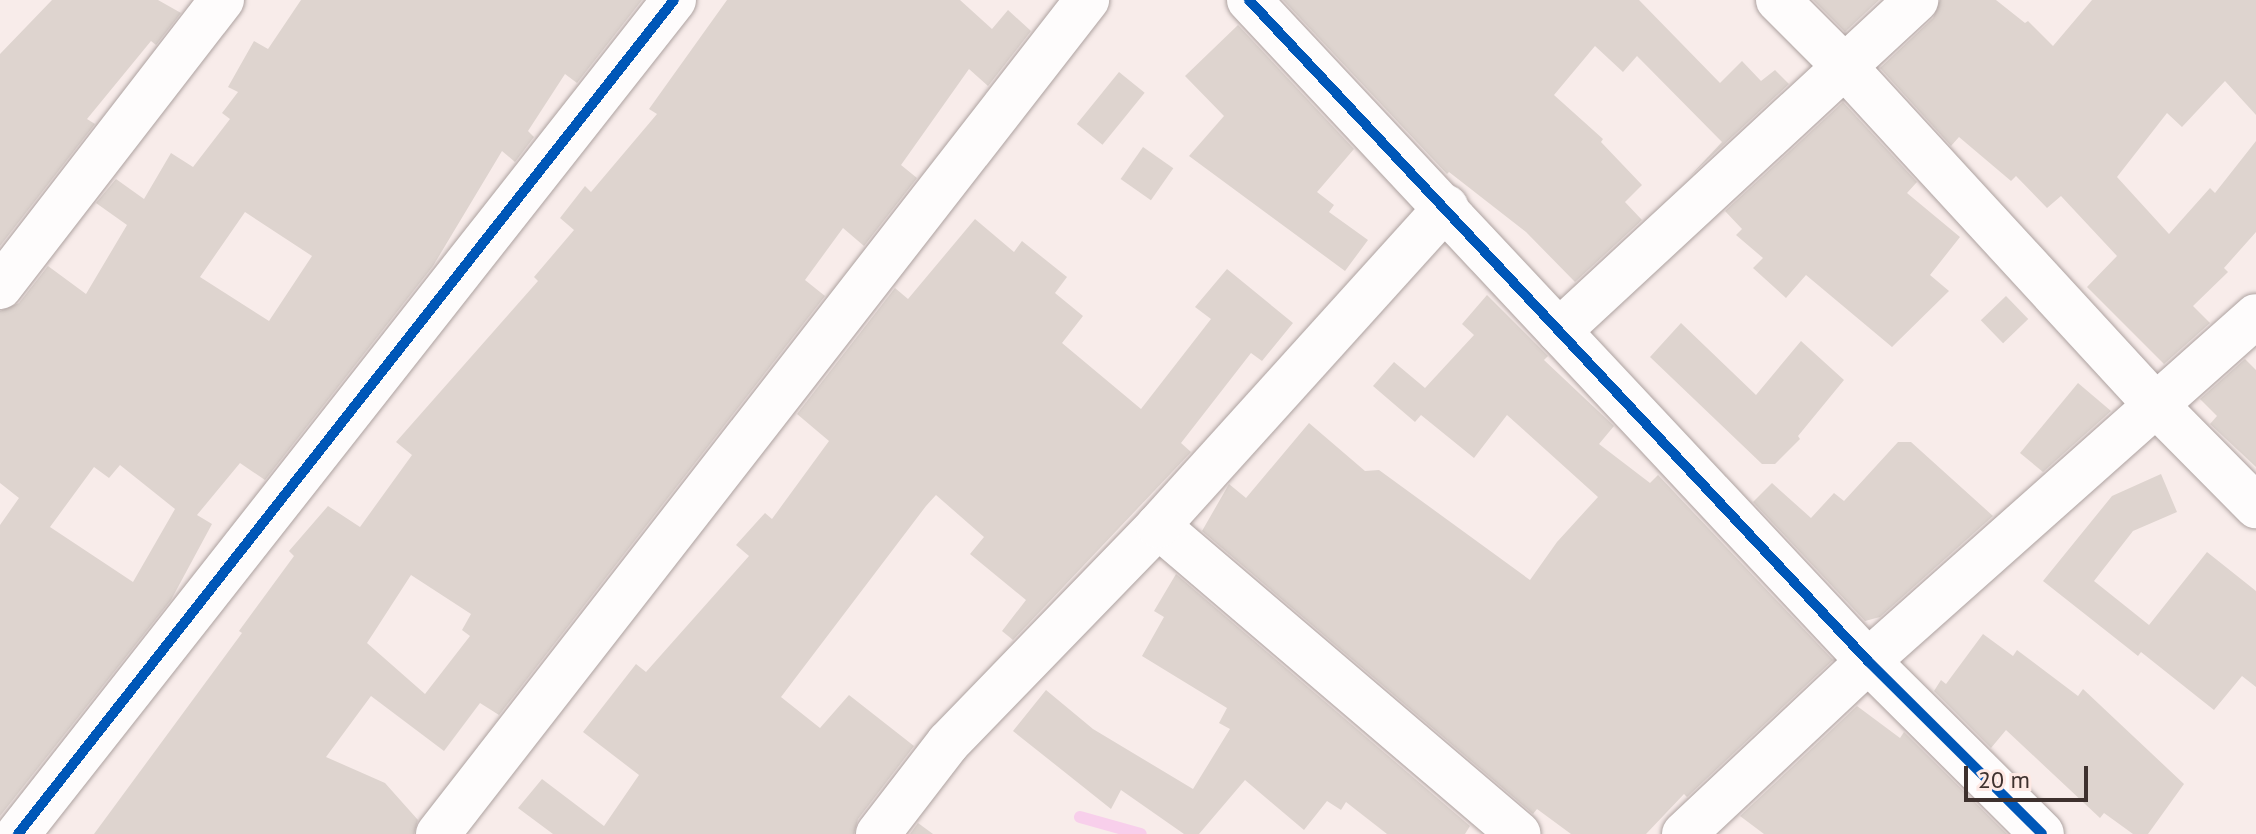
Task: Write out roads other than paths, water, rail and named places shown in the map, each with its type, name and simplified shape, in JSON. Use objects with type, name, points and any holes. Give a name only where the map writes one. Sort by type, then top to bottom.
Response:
[{"type":"street","points":[[0,287],[222,0]]},
{"type":"street","points":[[18,834],[674,0]]},
{"type":"street","points":[[438,834],[1087,0]]},
{"type":"street","points":[[1249,0],[1868,661],[2042,834]]},
{"type":"street","points":[[1778,0],[1845,67],[2155,404],[2256,506]]},
{"type":"street","points":[[1559,331],[1916,0]]},
{"type":"street","points":[[878,834],[948,743],[1158,526],[1446,207]]},
{"type":"street","points":[[1684,834],[1868,661],[2256,316]]},
{"type":"street","points":[[1158,526],[1518,834]]},
{"type":"waterway","points":[[1080,817],[1141,834]]}]
